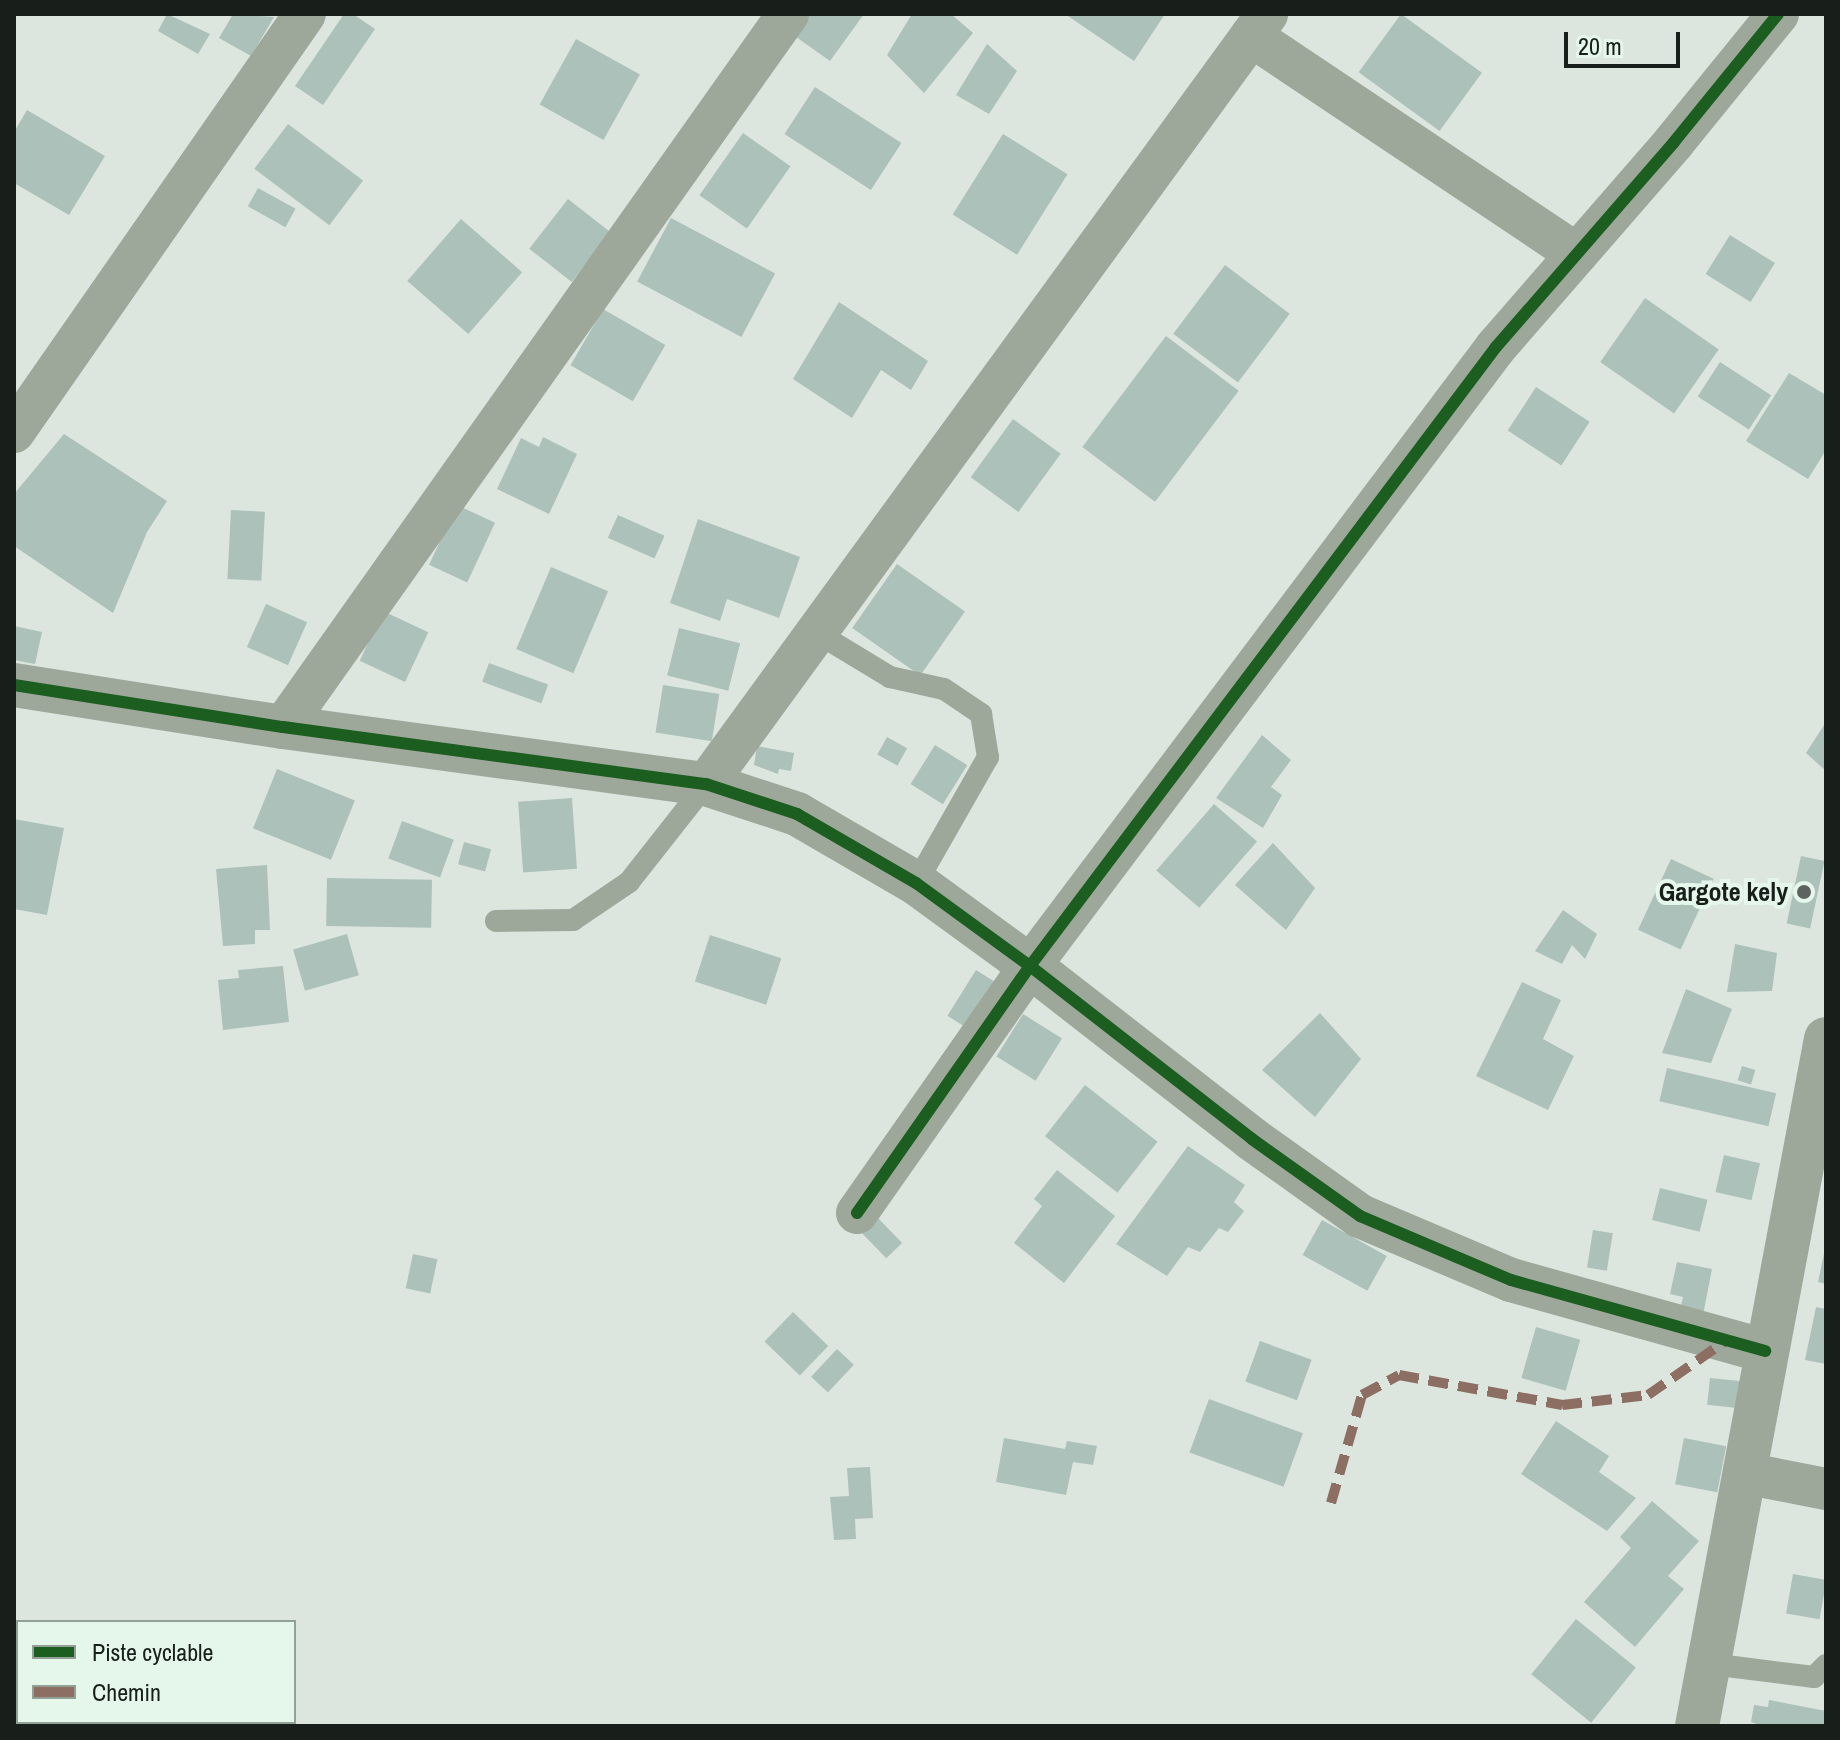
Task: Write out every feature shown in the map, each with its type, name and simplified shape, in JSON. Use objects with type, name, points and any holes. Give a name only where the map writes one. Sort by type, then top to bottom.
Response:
[{"type":"street","points":[[14,432],[305,14]]},
{"type":"street","points":[[283,727],[788,14]]},
{"type":"street","points":[[857,1213],[1030,966],[1496,347],[1778,14]]},
{"type":"street","points":[[706,784],[814,631],[1259,25],[1577,254]]},
{"type":"street","points":[[14,685],[283,727],[706,784],[797,814],[916,883],[1030,966],[1252,1139],[1360,1216],[1511,1280],[1765,1351]]},
{"type":"street","points":[[1697,1726],[1826,1039]]},
{"type":"street","points":[[1744,1473],[1826,1489]]},
{"type":"lane","points":[[814,631],[890,677],[944,689],[981,714],[988,757],[916,883]]},
{"type":"lane","points":[[496,921],[573,920],[629,882],[706,784]]},
{"type":"lane","points":[[1711,1664],[1814,1677],[1826,1665]]},
{"type":"building","points":[[167,14],[210,34],[198,54],[158,31]]},
{"type":"building","points":[[233,14],[274,17],[251,56],[219,38]]},
{"type":"building","points":[[344,14],[353,14],[375,29],[323,105],[295,86]]},
{"type":"building","points":[[802,14],[864,14],[830,61],[789,32]]},
{"type":"building","points":[[912,14],[951,14],[973,33],[924,93],[887,55]]},
{"type":"building","points":[[1065,14],[1165,14],[1134,61]]},
{"type":"building","points":[[1401,14],[1482,73],[1440,131],[1359,72]]},
{"type":"building","points":[[576,39],[640,74],[603,140],[540,105]]},
{"type":"building","points":[[987,44],[1017,71],[989,114],[956,95]]},
{"type":"building","points":[[815,87],[901,143],[871,190],[785,134]]},
{"type":"building","points":[[27,110],[105,156],[69,215],[14,183],[14,132]]},
{"type":"building","points":[[288,124],[363,181],[329,225],[254,169]]},
{"type":"building","points":[[743,133],[791,166],[747,229],[699,195]]},
{"type":"building","points":[[1003,134],[1067,174],[1017,255],[953,215]]},
{"type":"building","points":[[258,188],[296,209],[285,227],[248,206]]},
{"type":"building","points":[[568,199],[611,232],[572,282],[529,249]]},
{"type":"building","points":[[671,218],[775,273],[741,337],[637,282]]},
{"type":"building","points":[[461,219],[522,272],[468,334],[407,281]]},
{"type":"building","points":[[1730,235],[1775,263],[1751,302],[1706,274]]},
{"type":"building","points":[[1225,265],[1290,314],[1238,382],[1173,334]]},
{"type":"building","points":[[1645,298],[1719,350],[1674,414],[1600,362]]},
{"type":"building","points":[[839,302],[928,361],[911,390],[881,370],[852,418],[793,379]]},
{"type":"building","points":[[603,309],[665,345],[633,401],[570,365]]},
{"type":"building","points":[[1166,336],[1239,391],[1155,502],[1082,447]]},
{"type":"building","points":[[1720,362],[1771,395],[1749,430],[1698,396]]},
{"type":"building","points":[[1789,373],[1826,395],[1826,450],[1808,479],[1746,441]]},
{"type":"building","points":[[1536,387],[1590,422],[1561,465],[1508,431]]},
{"type":"building","points":[[1013,419],[1061,454],[1018,512],[971,477]]},
{"type":"building","points":[[64,434],[167,501],[147,532],[113,613],[14,546],[14,494]]},
{"type":"building","points":[[543,437],[577,454],[549,514],[497,489],[521,438],[539,447]]},
{"type":"building","points":[[457,505],[495,523],[467,583],[429,565]]},
{"type":"building","points":[[231,510],[265,512],[261,581],[227,579]]},
{"type":"building","points":[[618,515],[665,536],[654,559],[608,538]]},
{"type":"building","points":[[698,519],[800,557],[779,618],[727,599],[720,621],[670,603]]},
{"type":"building","points":[[897,564],[965,612],[920,676],[852,628]]},
{"type":"building","points":[[551,567],[608,591],[573,673],[516,649]]},
{"type":"building","points":[[266,604],[307,622],[288,665],[247,647]]},
{"type":"building","points":[[383,611],[428,632],[405,682],[360,661]]},
{"type":"building","points":[[14,626],[42,632],[35,664],[14,660]]},
{"type":"building","points":[[679,628],[740,643],[728,691],[667,676]]},
{"type":"building","points":[[489,663],[548,685],[541,703],[482,682]]},
{"type":"building","points":[[663,685],[719,694],[712,741],[655,732]]},
{"type":"building","points":[[1826,722],[1826,771],[1806,753]]},
{"type":"building","points":[[1262,735],[1291,760],[1271,787],[1282,795],[1263,828],[1216,798]]},
{"type":"building","points":[[887,737],[907,748],[897,766],[877,754]]},
{"type":"building","points":[[935,745],[967,765],[943,804],[911,784]]},
{"type":"building","points":[[757,746],[794,753],[791,771],[779,769],[778,774],[754,765]]},
{"type":"building","points":[[277,769],[355,800],[331,860],[253,828]]},
{"type":"building","points":[[572,798],[577,869],[523,873],[518,802]]},
{"type":"building","points":[[1214,804],[1257,841],[1199,908],[1156,870]]},
{"type":"building","points":[[14,819],[64,828],[47,915],[14,909]]},
{"type":"building","points":[[402,821],[454,840],[440,877],[388,859]]},
{"type":"building","points":[[464,842],[491,849],[485,871],[458,864]]},
{"type":"building","points":[[1273,843],[1315,888],[1286,930],[1235,885]]},
{"type":"building","name":"Gargote kely","points":[[1801,856],[1824,861],[1810,928],[1787,923]]},
{"type":"building","points":[[1671,859],[1714,879],[1681,950],[1638,930]]},
{"type":"building","points":[[267,865],[270,930],[255,930],[255,944],[223,946],[216,869]]},
{"type":"building","points":[[327,878],[432,880],[431,928],[326,926]]},
{"type":"building","points":[[1563,910],[1597,934],[1585,959],[1572,945],[1562,964],[1535,951]]},
{"type":"building","points":[[347,934],[359,975],[305,991],[293,949]]},
{"type":"building","points":[[710,935],[781,958],[766,1005],[695,982]]},
{"type":"building","points":[[1735,944],[1777,953],[1772,991],[1727,992]]},
{"type":"building","points":[[283,966],[289,1022],[223,1030],[218,980],[239,978],[238,970]]},
{"type":"building","points":[[976,970],[997,983],[969,1029],[947,1016]]},
{"type":"building","points":[[1522,982],[1561,1000],[1543,1039],[1574,1056],[1548,1110],[1476,1076]]},
{"type":"building","points":[[1686,989],[1732,1009],[1711,1063],[1662,1053]]},
{"type":"building","points":[[1320,1013],[1361,1059],[1315,1117],[1262,1070]]},
{"type":"building","points":[[1023,1014],[1062,1038],[1036,1081],[997,1056]]},
{"type":"building","points":[[1742,1066],[1755,1070],[1751,1084],[1738,1080]]},
{"type":"building","points":[[1667,1068],[1776,1093],[1768,1126],[1659,1101]]},
{"type":"building","points":[[1085,1085],[1157,1142],[1117,1193],[1045,1136]]},
{"type":"building","points":[[1188,1146],[1245,1185],[1234,1202],[1244,1211],[1228,1232],[1219,1228],[1200,1252],[1188,1247],[1167,1276],[1116,1244]]},
{"type":"building","points":[[1724,1155],[1760,1163],[1752,1200],[1715,1192]]},
{"type":"building","points":[[1057,1170],[1115,1216],[1064,1283],[1014,1243],[1042,1206],[1034,1199]]},
{"type":"building","points":[[1660,1188],[1708,1200],[1700,1232],[1652,1220]]},
{"type":"building","points":[[875,1215],[902,1243],[886,1258],[859,1230]]},
{"type":"building","points":[[1322,1220],[1387,1256],[1367,1291],[1303,1255]]},
{"type":"building","points":[[1593,1230],[1613,1233],[1607,1271],[1587,1268]]},
{"type":"building","points":[[1826,1249],[1826,1284],[1818,1282]]},
{"type":"building","points":[[413,1254],[437,1259],[430,1293],[406,1288]]},
{"type":"building","points":[[1677,1262],[1712,1269],[1703,1315],[1680,1310],[1683,1297],[1670,1294]]},
{"type":"building","points":[[1816,1307],[1826,1309],[1826,1364],[1805,1360]]},
{"type":"building","points":[[793,1312],[828,1346],[800,1376],[765,1341]]},
{"type":"building","points":[[1536,1327],[1580,1340],[1566,1391],[1521,1378]]},
{"type":"building","points":[[1260,1341],[1312,1360],[1297,1400],[1245,1381]]},
{"type":"building","points":[[837,1349],[854,1365],[828,1392],[811,1377]]},
{"type":"building","points":[[1710,1378],[1747,1382],[1744,1409],[1707,1405]]},
{"type":"building","points":[[1209,1399],[1303,1433],[1283,1487],[1190,1453]]},
{"type":"building","points":[[1556,1421],[1609,1456],[1599,1472],[1636,1498],[1607,1531],[1521,1474]]},
{"type":"building","points":[[1004,1438],[1065,1449],[1067,1441],[1097,1446],[1093,1465],[1073,1462],[1066,1495],[996,1482]]},
{"type":"building","points":[[1684,1438],[1726,1446],[1717,1492],[1675,1484]]},
{"type":"building","points":[[870,1467],[873,1518],[855,1519],[856,1539],[834,1540],[830,1497],[849,1496],[847,1468]]},
{"type":"building","points":[[1652,1501],[1699,1541],[1668,1576],[1684,1589],[1635,1647],[1584,1602],[1631,1548],[1620,1537]]},
{"type":"building","points":[[1793,1574],[1826,1580],[1820,1619],[1786,1613]]},
{"type":"building","points":[[1576,1619],[1636,1667],[1591,1723],[1531,1674]]},
{"type":"building","points":[[1769,1700],[1826,1711],[1826,1726],[1762,1726],[1751,1722],[1754,1705],[1768,1707]]},
{"type":"marked path","points":[[1331,1503],[1362,1395],[1399,1375],[1562,1405],[1648,1395],[1724,1342]]},
{"type":"cycle path","points":[[857,1213],[1030,966],[1496,347],[1674,142],[1778,14]]},
{"type":"cycle path","points":[[14,685],[283,727],[706,784],[797,814],[916,883],[1030,966],[1252,1139],[1360,1216],[1511,1280],[1765,1351]]},
{"type":"place","name":"Gargote kely","points":[[1804,892]]}]
